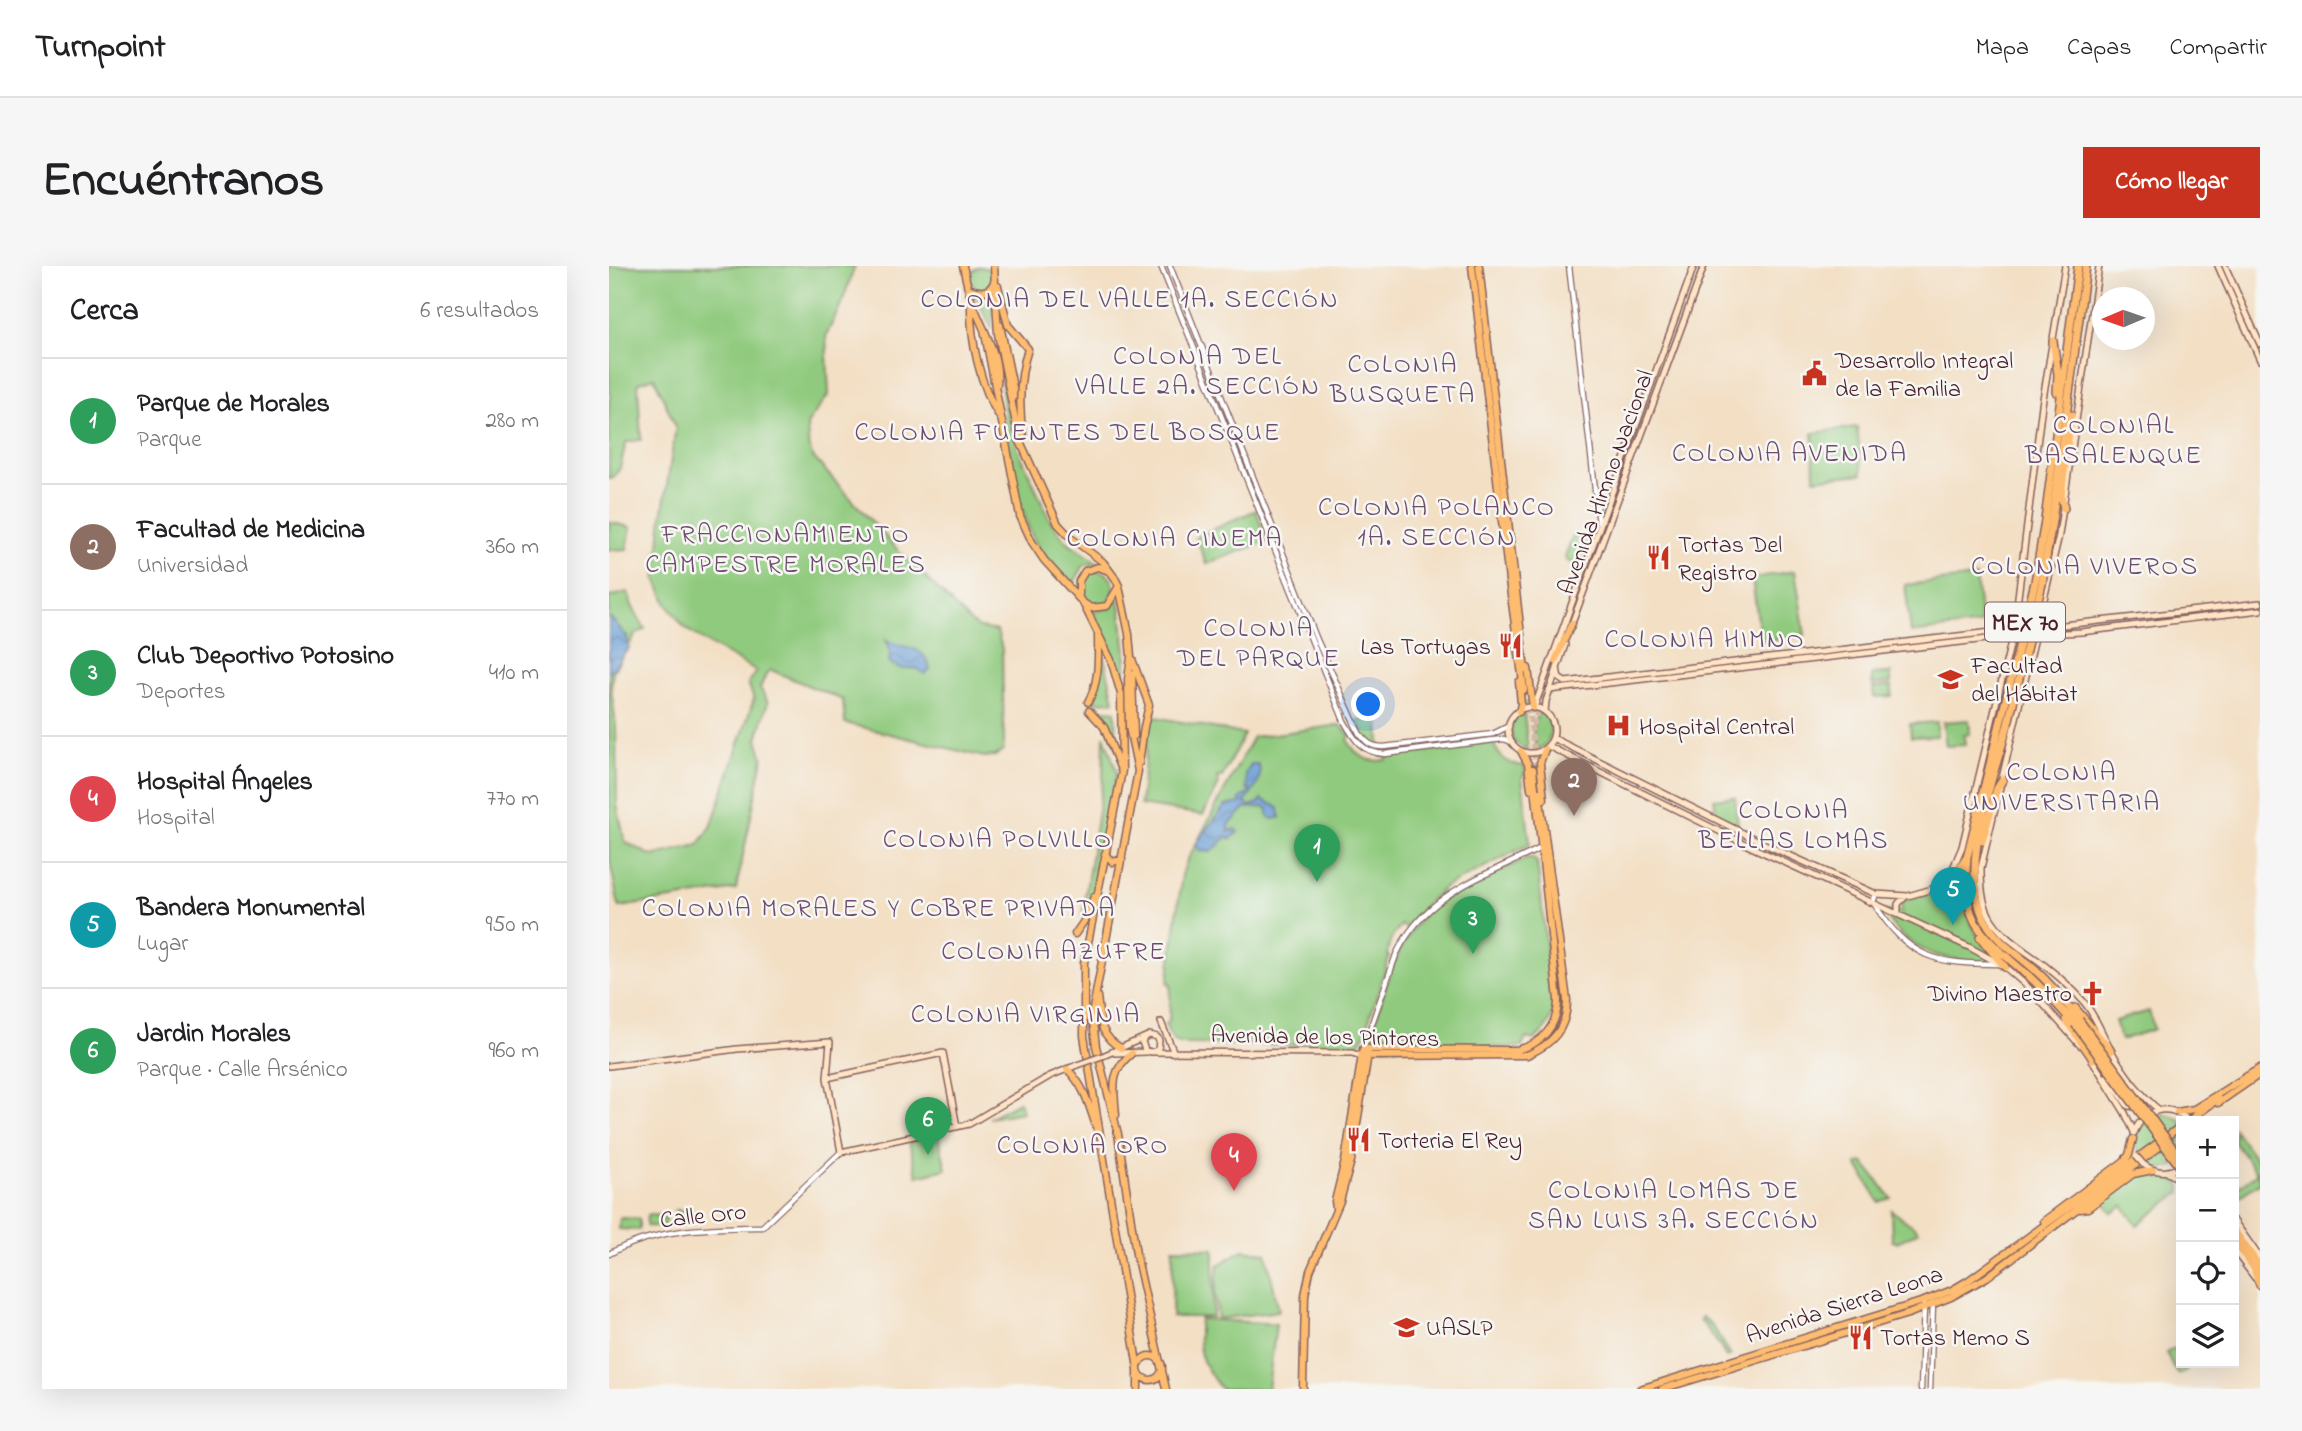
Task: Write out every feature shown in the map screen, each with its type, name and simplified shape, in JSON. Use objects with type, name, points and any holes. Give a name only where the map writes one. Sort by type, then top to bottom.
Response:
[{"type":"highway","name":"MEX 70","points":[[2078,266],[2056,431],[2042,584],[2004,724],[1965,889],[1980,932],[2077,1022],[2176,1152]]},
{"type":"highway","name":"MEX 70","points":[[2048,521],[2088,266]]},
{"type":"highway","points":[[2053,341],[2058,373],[2056,431]]},
{"type":"highway","points":[[2064,508],[2061,496],[2071,416],[2071,380]]},
{"type":"highway","points":[[1939,887],[1953,880],[1971,857],[1985,832],[1997,789],[2003,779]]},
{"type":"highway","name":"MEX 70","points":[[1971,857],[1977,900],[1989,927],[2054,988],[2176,1160]]},
{"type":"highway","points":[[1973,917],[1978,934],[2002,965]]},
{"type":"highway","points":[[2032,967],[2050,978],[2111,1051]]},
{"type":"highway","points":[[2027,975],[2058,1010],[2093,1059]]},
{"type":"highway","points":[[2239,1238],[2257,1262],[2260,1276]]},
{"type":"highway","points":[[2236,1242],[2257,1262],[2260,1285]]},
{"type":"main road","points":[[963,266],[972,301],[983,329],[991,340],[1020,516],[1032,542],[1044,560],[1091,608],[1107,606],[1119,586]]},
{"type":"main road","points":[[1472,266],[1526,690]]},
{"type":"main road","points":[[1479,266],[1519,632],[1521,704],[1509,726],[1511,742],[1521,751],[1528,764],[1542,834]]},
{"type":"main road","name":"Avenida Himno Nacional","points":[[1533,708],[1694,266]]},
{"type":"main road","name":"Avenida Himno Nacional","points":[[1572,623],[1705,266]]},
{"type":"main road","points":[[1899,914],[1900,900],[1939,887],[1951,873],[1962,847],[2013,633],[2042,405],[2065,266]]},
{"type":"main road","points":[[2099,266],[2064,508],[1981,869],[1983,901],[1994,923],[2010,942],[2043,965],[2082,999],[2098,1021],[2111,1051],[2145,1097],[2159,1110]]},
{"type":"main road","points":[[2218,266],[2260,360]]},
{"type":"main road","points":[[2225,266],[2260,344]]},
{"type":"main road","points":[[965,275],[971,268]]},
{"type":"main road","points":[[968,288],[986,291],[993,286],[993,270]]},
{"type":"main road","points":[[993,270],[998,320],[1003,332],[1013,387],[1019,439],[1025,456],[1058,524],[1071,538],[1103,562],[1119,586],[1131,657],[1133,742],[1138,771]]},
{"type":"main road","points":[[993,270],[1002,294],[1008,325],[1028,349],[1023,366],[1021,412],[1025,456]]},
{"type":"main road","points":[[972,301],[972,331],[982,374],[991,404],[1003,422]]},
{"type":"main road","points":[[1111,572],[1098,567],[1085,570],[1077,587],[1111,660],[1122,701],[1122,771],[1084,963],[1084,1036],[1138,1369],[1138,1389]]},
{"type":"main road","points":[[1549,690],[1661,674],[2260,603]]},
{"type":"main road","points":[[2017,608],[2022,615],[2030,617],[2042,612]]},
{"type":"main road","points":[[1999,634],[2017,608]]},
{"type":"main road","points":[[2037,631],[2081,632],[2260,610]]},
{"type":"main road","points":[[1545,712],[1556,664],[1572,623]]},
{"type":"main road","points":[[1088,702],[1097,675],[1097,632]]},
{"type":"main road","points":[[1519,632],[1533,708]]},
{"type":"main road","points":[[1999,634],[2009,649]]},
{"type":"main road","points":[[2007,657],[2020,651],[2032,656]]},
{"type":"main road","points":[[1118,1134],[1095,1046],[1092,1014],[1149,705],[1131,657]]},
{"type":"main road","points":[[1556,664],[1559,678],[1565,682],[1661,674]]},
{"type":"main road","points":[[1529,678],[1535,684],[1538,683],[1546,671]]},
{"type":"main road","points":[[1474,1053],[1523,1049],[1548,1032],[1558,1015],[1541,848],[1546,818],[1540,763],[1553,738],[1553,724],[1545,712],[1533,708],[1519,712]]},
{"type":"main road","points":[[1089,711],[1104,727],[1122,771]]},
{"type":"main road","points":[[1553,738],[1771,847],[1876,894],[1908,896]]},
{"type":"main road","points":[[1521,751],[1533,753],[1546,747]]},
{"type":"main road","points":[[1546,747],[2002,965],[2050,1010],[2093,1059],[2125,1113],[2136,1156],[2153,1170]]},
{"type":"main road","points":[[1474,1053],[1527,1055],[1540,1050],[1554,1039],[1566,1019],[1567,1000],[1535,769]]},
{"type":"main road","points":[[1105,854],[1113,862],[1122,859]]},
{"type":"main road","points":[[1102,872],[1111,870],[1119,875]]},
{"type":"main road","points":[[1075,934],[1099,886]]},
{"type":"main road","points":[[1096,990],[1102,1031],[1121,1048]]},
{"type":"main road","points":[[1161,1022],[1174,1053]]},
{"type":"main road","points":[[1554,1025],[1561,1030]]},
{"type":"main road","points":[[1548,1032],[1554,1039]]},
{"type":"main road","points":[[609,1066],[737,1049],[829,1042],[827,1078],[841,1152],[969,1124],[1067,1069],[1153,1035],[1174,1053]]},
{"type":"main road","points":[[1144,1038],[1142,1045],[1151,1052],[1158,1049],[1160,1042]]},
{"type":"main road","points":[[1303,1389],[1305,1295],[1310,1271],[1336,1209],[1335,1201],[1365,1052]]},
{"type":"main road","points":[[1132,1053],[1123,1060],[1115,1075],[1118,1134],[1133,1235],[1166,1389]]},
{"type":"main road","name":"Avenida de los Pintores","points":[[1108,1054],[1474,1053]]},
{"type":"main road","points":[[827,1078],[943,1054],[957,1128]]},
{"type":"main road","points":[[2097,1067],[2101,1068],[2128,1106],[2138,1107],[2145,1097]]},
{"type":"main road","points":[[1067,1069],[1088,1098],[1102,1140]]},
{"type":"main road","points":[[2218,1094],[2225,1085],[2260,1072]]},
{"type":"main road","points":[[2252,1085],[2260,1072]]},
{"type":"main road","points":[[2196,1116],[2260,1072]]},
{"type":"main road","points":[[2031,1236],[2039,1225],[2124,1161],[2129,1155],[2133,1136],[2143,1117],[2159,1110],[2177,1112],[2195,1109],[2240,1080]]},
{"type":"main road","points":[[2177,1112],[2182,1116]]},
{"type":"main road","name":"Avenida Sierra Leona","points":[[1662,1389],[1674,1382],[1969,1288],[2078,1210],[2176,1132]]},
{"type":"main road","name":"Avenida Sierra Leona","points":[[1933,1301],[1988,1262],[2031,1236],[2176,1132]]},
{"type":"main road","points":[[2165,1172],[2176,1169]]},
{"type":"main road","points":[[2078,1210],[2088,1208],[2133,1174],[2153,1170],[2179,1179]]},
{"type":"main road","points":[[2239,1230],[2257,1262]]},
{"type":"main road","points":[[2239,1257],[2260,1285]]},
{"type":"main road","points":[[1969,1288],[1988,1262],[2013,1258]]},
{"type":"main road","name":"Avenida Sierra Leona","points":[[1640,1389],[1674,1382],[1908,1314],[1924,1304]]},
{"type":"main road","points":[[1908,1314],[1916,1319]]},
{"type":"main road","points":[[1138,1369],[1140,1361],[1147,1357],[1156,1357],[1162,1365]]},
{"type":"main road","points":[[1138,1369],[1145,1378],[1151,1379],[1158,1377],[1162,1365]]},
{"type":"street","points":[[1161,266],[1294,591],[1352,719],[1366,743],[1374,747],[1384,747],[1493,734],[1509,726]]},
{"type":"street","points":[[1170,266],[1345,721],[1362,748],[1374,754],[1384,754],[1504,739],[1511,742]]},
{"type":"street","points":[[1569,266],[1599,524]]},
{"type":"street","points":[[1365,1052],[1386,979],[1398,949],[1427,909],[1443,897],[1541,848]]},
{"type":"street","points":[[1876,894],[1873,902],[1893,933],[1908,945],[1944,961],[2002,965]]},
{"type":"street","name":"Calle Oro","points":[[609,1254],[639,1241],[680,1231],[762,1227],[841,1152]]},
{"type":"street","points":[[1930,1389],[1933,1301]]},
{"type":"street","points":[[1921,1389],[1924,1304]]},
{"type":"green space","points":[[609,266],[855,266],[826,336],[829,394],[807,424],[812,456],[895,547],[968,620],[979,628],[997,631],[1002,649],[1004,741],[1003,751],[995,756],[984,757],[845,723],[843,700],[771,670],[766,674],[760,688],[768,702],[757,739],[763,758],[736,889],[619,907],[609,856],[609,597],[628,592],[632,606],[645,629],[636,634],[613,672],[611,688],[616,726],[617,805],[625,842],[652,856],[698,845],[711,827],[754,699],[748,683],[757,671],[684,627],[667,604],[656,578],[661,524],[676,427],[654,377],[638,383],[641,440],[626,442],[620,468],[613,478],[609,478]]},
{"type":"green space","points":[[981,267],[989,270],[992,278],[989,286],[981,289],[973,286],[970,278],[973,270]]},
{"type":"green space","points":[[993,291],[992,329],[975,294],[983,295]]},
{"type":"green space","points":[[1001,381],[1016,445],[1050,520],[1065,540],[1099,564],[1084,565],[1073,584],[1042,553],[1024,516],[1013,470]]},
{"type":"green space","points":[[1857,427],[1862,474],[1814,479],[1813,433]]},
{"type":"green space","points":[[1256,510],[1267,541],[1206,564],[1196,537]]},
{"type":"green space","points":[[609,522],[631,527],[627,549],[609,550]]},
{"type":"green space","points":[[1573,536],[1585,540],[1578,562],[1574,564],[1565,557]]},
{"type":"green space","points":[[1097,571],[1109,576],[1114,588],[1109,600],[1097,605],[1085,600],[1080,588],[1085,576]]},
{"type":"green space","points":[[1795,571],[1805,635],[1761,642],[1752,578]]},
{"type":"green space","points":[[1976,577],[1981,624],[1911,633],[1905,585]]},
{"type":"green space","points":[[1119,596],[1126,652],[1124,685],[1093,611],[1111,608]]},
{"type":"green space","points":[[1102,648],[1114,701],[1093,702],[1100,676]]},
{"type":"green space","points":[[1891,673],[1891,683],[1872,684],[1872,674]]},
{"type":"green space","points":[[1892,686],[1892,696],[1874,697],[1873,687]]},
{"type":"green space","points":[[1097,709],[1115,711],[1117,750],[1104,718]]},
{"type":"green space","points":[[1538,711],[1549,721],[1551,730],[1546,745],[1536,750],[1533,729]]},
{"type":"green space","points":[[1524,712],[1528,750],[1513,741],[1511,732],[1514,720]]},
{"type":"green space","points":[[1150,716],[1244,734],[1222,777],[1217,777],[1219,784],[1203,815],[1140,805]]},
{"type":"green space","points":[[1379,718],[1380,746],[1370,743],[1356,721]]},
{"type":"green space","points":[[1969,720],[1970,734],[1964,735],[1965,745],[1946,746],[1943,722]]},
{"type":"green space","points":[[1937,722],[1937,736],[1911,737],[1910,724]]},
{"type":"green space","points":[[1340,725],[1350,735],[1348,741],[1355,751],[1374,761],[1386,760],[1387,756],[1493,742],[1504,759],[1524,766],[1525,774],[1522,777],[1530,844],[1445,887],[1424,906],[1406,928],[1401,925],[1391,939],[1387,953],[1389,957],[1364,1036],[1358,1045],[1180,1044],[1172,1039],[1165,1024],[1169,1021],[1171,984],[1168,983],[1182,875],[1186,863],[1253,737]]},
{"type":"green space","points":[[1104,735],[1117,772],[1094,891],[1082,916],[1103,779]]},
{"type":"green space","points":[[1735,797],[1738,826],[1716,814],[1714,799]]},
{"type":"green space","points":[[1527,858],[1533,858],[1537,862],[1553,1005],[1552,1016],[1545,1029],[1534,1040],[1526,1038],[1522,1047],[1382,1047],[1372,1041],[1397,957],[1404,942],[1423,916],[1459,890]]},
{"type":"green space","points":[[1964,864],[1962,892],[1968,917],[1981,941],[1999,962],[1964,961],[1933,954],[1905,938],[1883,911],[1902,912],[1903,901],[1939,892],[1952,883]]},
{"type":"green space","points":[[2149,1011],[2154,1029],[2121,1040],[2115,1021]]},
{"type":"green space","points":[[1019,1102],[1023,1112],[989,1118]]},
{"type":"green space","points":[[2162,1114],[2176,1118],[2176,1164],[2167,1168],[2155,1167],[2145,1161],[2136,1141],[2139,1130],[2147,1121]]},
{"type":"green space","points":[[938,1134],[946,1169],[917,1176],[909,1141]]},
{"type":"green space","points":[[2239,1136],[2260,1165],[2260,1171],[2257,1173],[2239,1149]]},
{"type":"green space","points":[[1863,1162],[1891,1198],[1879,1202],[1857,1164]]},
{"type":"green space","points":[[2139,1173],[2176,1179],[2176,1196],[2137,1225],[2123,1206],[2112,1213],[2103,1201]]},
{"type":"green space","points":[[2257,1173],[2260,1182],[2239,1197],[2239,1186]]},
{"type":"green space","points":[[675,1210],[694,1212],[693,1223],[674,1221]]},
{"type":"green space","points":[[1891,1210],[1918,1232],[1897,1242],[1892,1241]]},
{"type":"green space","points":[[647,1215],[666,1216],[665,1227],[646,1226]]},
{"type":"green space","points":[[620,1218],[639,1219],[639,1230],[619,1229]]},
{"type":"green space","points":[[1173,1248],[1214,1249],[1213,1317],[1172,1317]]},
{"type":"green space","points":[[1243,1250],[1266,1253],[1279,1311],[1218,1319],[1215,1293],[1218,1265]]},
{"type":"green space","points":[[1702,1317],[1711,1324],[1731,1355],[1726,1357],[1700,1320]]},
{"type":"green space","points":[[1200,1319],[1276,1324],[1268,1389],[1221,1389],[1202,1357],[1199,1340]]},
{"type":"green space","points":[[2175,1348],[2176,1368],[2185,1368],[2187,1371],[2178,1374],[2166,1353]]},
{"type":"water","points":[[611,618],[627,637],[629,648],[609,673],[609,619]]},
{"type":"water","points":[[886,640],[918,651],[927,660],[930,669],[925,674],[916,668],[902,669],[889,663],[890,649]]},
{"type":"water","points":[[1251,764],[1258,764],[1260,775],[1245,802],[1249,806],[1259,803],[1261,799],[1279,808],[1280,818],[1272,819],[1268,816],[1268,809],[1264,807],[1245,808],[1229,825],[1229,831],[1235,829],[1238,832],[1231,839],[1227,837],[1211,852],[1199,851],[1196,844],[1225,806],[1240,803],[1240,798],[1249,793],[1246,774]]},
{"type":"tunnel","points":[[1533,725],[1555,661]]},
{"type":"tunnel","points":[[1527,690],[1536,769]]},
{"type":"place","name":"Desarrollo Integral de la Familia","points":[[1815,374]]},
{"type":"place","name":"Tortas Del Registro","points":[[1658,558]]},
{"type":"place","name":"Las Tortugas","points":[[1511,646]]},
{"type":"place","name":"Facultad del Hábitat","points":[[1951,679]]},
{"type":"place","name":"Hospital Central","points":[[1619,726]]},
{"type":"place","name":"Facultad de Medicina","points":[[1574,816]]},
{"type":"place","name":"Parque de Morales","points":[[1317,882]]},
{"type":"place","name":"Bandera Monumental","points":[[1953,925]]},
{"type":"place","name":"Club Deportivo Potosino","points":[[1473,954]]},
{"type":"place","name":"Divino Maestro","points":[[2092,993]]},
{"type":"place","name":"Torteria El Rey","points":[[1358,1140]]},
{"type":"place","name":"Jardin Morales","points":[[928,1155]]},
{"type":"place","name":"Hospital Ángeles","points":[[1234,1191]]},
{"type":"place","name":"UASLP","points":[[1406,1327]]},
{"type":"place","name":"Tortas Memo S","points":[[1860,1337]]},
{"type":"district","name":"COLONIA DEL VALLE 1A. SECCIÓN","points":[[1130,298]]},
{"type":"district","name":"COLONIA DEL VALLE 2A. SECCIÓN","points":[[1198,370]]},
{"type":"district","name":"COLONIA BUSQUETA","points":[[1403,378]]},
{"type":"district","name":"COLONIA FUENTES DEL BOSQUE","points":[[1068,431]]},
{"type":"district","name":"COLONIAL BASALENQUE","points":[[2114,439]]},
{"type":"district","name":"COLONIA AVENIDA","points":[[1790,452]]},
{"type":"district","name":"COLONIA POLANCO 1A. SECCIÓN","points":[[1437,521]]},
{"type":"district","name":"COLONIA CINEMA","points":[[1175,537]]},
{"type":"district","name":"FRACCIONAMIENTO CAMPESTRE MORALES","points":[[786,548]]},
{"type":"district","name":"COLONIA VIVEROS","points":[[2085,565]]},
{"type":"district","name":"COLONIA HIMNO","points":[[1705,638]]},
{"type":"district","name":"COLONIA DEL PARQUE","points":[[1259,642]]},
{"type":"district","name":"COLONIA UNIVERSITARIA","points":[[2062,786]]},
{"type":"district","name":"COLONIA BELLAS LOMAS","points":[[1794,824]]},
{"type":"district","name":"COLONIA POLVILLO","points":[[998,838]]},
{"type":"district","name":"COLONIA MORALES Y COBRE PRIVADA","points":[[879,907]]},
{"type":"district","name":"COLONIA AZUFRE","points":[[1054,950]]},
{"type":"district","name":"COLONIA VIRGINIA","points":[[1026,1013]]},
{"type":"district","name":"COLONIA ORO","points":[[1083,1144]]},
{"type":"district","name":"COLONIA LOMAS DE SAN LUIS 3A. SECCIÓN","points":[[1674,1204]]}]
